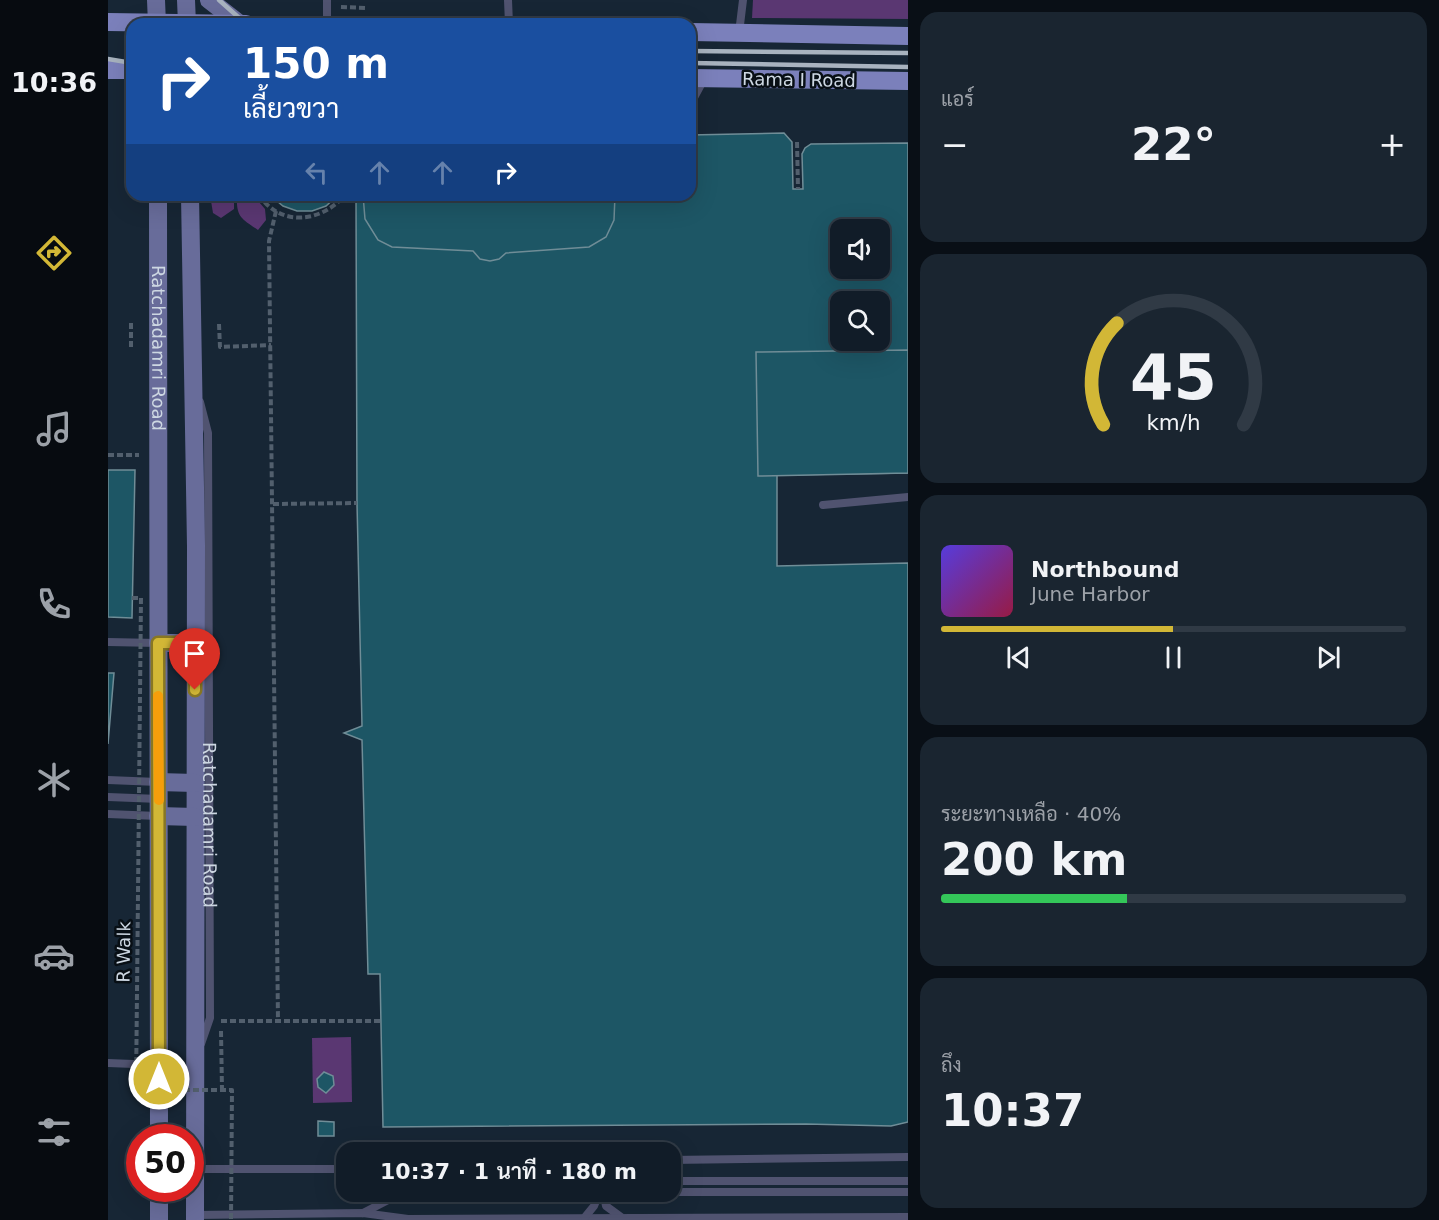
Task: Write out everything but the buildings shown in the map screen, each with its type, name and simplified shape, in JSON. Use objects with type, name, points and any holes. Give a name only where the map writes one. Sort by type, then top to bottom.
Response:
[{"type":"main road","points":[[156,0],[157,18]]},
{"type":"main road","points":[[186,0],[187,18]]},
{"type":"main road","points":[[209,0],[232,18]]},
{"type":"main road","points":[[108,22],[126,23]]},
{"type":"main road","points":[[696,32],[908,36]]},
{"type":"main road","points":[[108,70],[126,70]]},
{"type":"main road","name":"Rama I Road","points":[[697,78],[908,81]]},
{"type":"main road","name":"Ratchadamri Road","points":[[158,201],[159,574],[155,643],[155,1065],[158,1124]]},
{"type":"main road","name":"Ratchadamri Road","points":[[190,201],[195,643],[194,1124]]},
{"type":"main road","points":[[155,643],[195,643]]},
{"type":"main road","points":[[155,799],[195,783]]},
{"type":"main road","points":[[155,799],[195,817]]},
{"type":"main road","points":[[159,1202],[159,1220]]},
{"type":"main road","name":"Ratchadamri Road","points":[[195,1202],[195,1218]]},
{"type":"lane","points":[[327,0],[327,18]]},
{"type":"lane","points":[[508,0],[509,18]]},
{"type":"lane","points":[[739,33],[743,0]]},
{"type":"lane","name":"Ratchadamri Road","points":[[193,373],[208,433],[210,977],[210,1018],[194,1063]]},
{"type":"lane","points":[[823,505],[908,497]]},
{"type":"lane","points":[[108,642],[155,643]]},
{"type":"lane","points":[[108,780],[155,799]]},
{"type":"lane","points":[[108,797],[155,799]]},
{"type":"lane","points":[[108,814],[155,799]]},
{"type":"lane","points":[[108,1063],[155,1065]]},
{"type":"lane","name":"Ratchadamri Road","points":[[153,1124],[155,1065]]},
{"type":"lane","points":[[681,1160],[908,1157]]},
{"type":"lane","points":[[204,1169],[336,1169]]},
{"type":"lane","points":[[681,1181],[908,1181]]},
{"type":"lane","points":[[681,1192],[908,1192]]},
{"type":"lane","points":[[153,1202],[154,1220]]},
{"type":"lane","points":[[363,1213],[384,1202]]},
{"type":"lane","points":[[585,1217],[596,1202]]},
{"type":"lane","points":[[605,1202],[606,1206],[621,1218]]},
{"type":"lane","points":[[195,1218],[363,1213],[408,1219],[908,1217]]},
{"type":"path","points":[[338,7],[368,8]]},
{"type":"path","points":[[797,142],[798,189]]},
{"type":"path","points":[[265,201],[276,211],[288,216],[304,218],[321,215],[335,207],[340,201]]},
{"type":"path","points":[[276,211],[268,242],[278,1021]]},
{"type":"path","points":[[130,323],[131,347]]},
{"type":"path","points":[[219,324],[220,347],[271,345]]},
{"type":"path","points":[[108,455],[139,455]]},
{"type":"path","points":[[273,504],[357,503]]},
{"type":"path","name":"R Walk","points":[[132,598],[141,598],[136,1090],[223,1090]]},
{"type":"path","points":[[231,1220],[232,1090],[223,1090],[221,1021],[381,1022]]},
{"type":"shaded area","points":[[753,0],[908,0],[908,19],[752,18]]},
{"type":"shaded area","points":[[211,201],[234,201],[234,209],[221,218],[213,213]]},
{"type":"shaded area","points":[[237,201],[258,201],[265,209],[266,220],[258,230],[247,223],[237,208]]},
{"type":"shaded area","points":[[351,1037],[352,1102],[313,1103],[312,1038]]},
{"type":"railway","points":[[219,0],[239,18]]},
{"type":"railway","points":[[696,51],[908,53]]},
{"type":"railway","points":[[108,59],[126,62]]},
{"type":"railway","points":[[696,63],[908,67]]},
{"type":"slow traffic","points":[[158,696],[159,800]]},
{"type":"route","points":[[159,1079],[158,643],[195,643],[195,690]]}]
